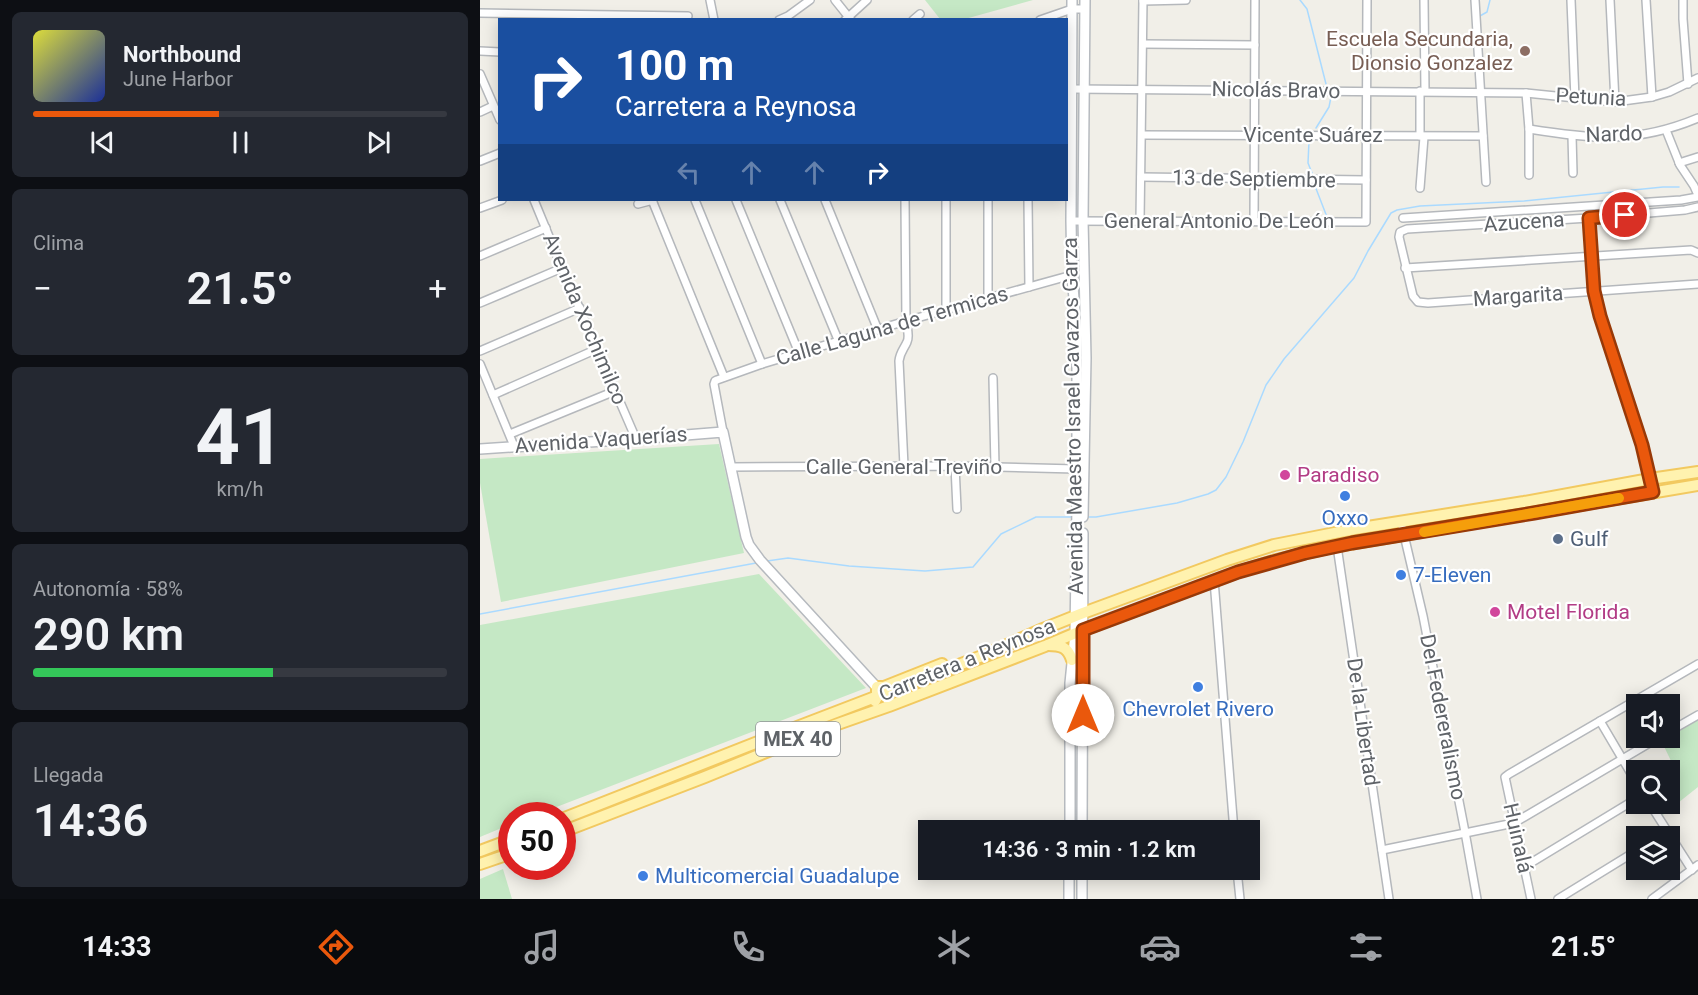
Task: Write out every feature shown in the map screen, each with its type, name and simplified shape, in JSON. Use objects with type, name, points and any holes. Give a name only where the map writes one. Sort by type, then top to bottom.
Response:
[{"type":"main road","name":"Avenida Maestro Israel Cavazos Garza","points":[[1072,5],[1069,145],[1072,275],[1077,335],[1076,469],[1080,507]]},
{"type":"main road","name":"Avenida Maestro Israel Cavazos Garza","points":[[1082,820],[1079,614],[1080,507],[1086,358],[1083,220],[1085,5]]},
{"type":"main road","name":"Avenida Vaquerías","points":[[480,448],[723,432]]},
{"type":"main road","points":[[723,432],[746,537],[752,550],[892,705]]},
{"type":"main road","name":"Carretera a Reynosa","points":[[576,814],[879,693],[884,687],[971,654],[982,656],[1079,614],[1280,543],[1698,472]]},
{"type":"main road","name":"Carretera a Reynosa","points":[[576,827],[814,732],[892,705],[1115,617],[1214,580],[1276,561],[1338,546],[1698,485]]},
{"type":"main road","points":[[1115,617],[1128,608],[1222,571],[1227,567],[1227,560]]},
{"type":"main road","name":"Avenida Maestro Israel Cavazos Garza","points":[[1070,820],[1072,660],[1079,631]]},
{"type":"main road","points":[[1045,646],[1064,647],[1070,652],[1072,660]]},
{"type":"main road","points":[[814,732],[822,724],[875,701],[879,693]]},
{"type":"main road","points":[[480,851],[498,844]]},
{"type":"main road","points":[[480,864],[498,858]]},
{"type":"main road","points":[[1069,880],[1069,899]]},
{"type":"main road","points":[[1082,880],[1083,899]]},
{"type":"street","points":[[710,0],[714,18]]},
{"type":"street","points":[[784,18],[810,0]]},
{"type":"street","points":[[835,0],[848,18],[867,0]]},
{"type":"street","points":[[1140,220],[1143,0],[1186,0]]},
{"type":"street","points":[[1254,221],[1255,0]]},
{"type":"street","points":[[1366,180],[1367,0]]},
{"type":"street","points":[[1420,188],[1424,0]]},
{"type":"street","points":[[1474,0],[1486,182]]},
{"type":"street","points":[[1571,0],[1575,99]]},
{"type":"street","points":[[1610,0],[1616,102]]},
{"type":"street","points":[[1646,0],[1652,97]]},
{"type":"street","points":[[1683,0],[1688,84]]},
{"type":"street","points":[[1044,18],[1072,5],[1085,5]]},
{"type":"street","points":[[480,13],[609,17],[688,16]]},
{"type":"street","points":[[1143,44],[1255,45]]},
{"type":"street","points":[[480,51],[498,52]]},
{"type":"street","points":[[480,74],[498,115]]},
{"type":"street","name":"Petunia","points":[[1480,92],[1526,93],[1616,102],[1652,97],[1669,92],[1698,78]]},
{"type":"street","name":"Nicolás Bravo","points":[[1072,88],[1480,92]]},
{"type":"street","points":[[1526,93],[1529,175]]},
{"type":"street","points":[[480,112],[494,106]]},
{"type":"street","name":"Nardo","points":[[1529,129],[1593,138],[1620,137],[1666,130],[1698,118]]},
{"type":"street","points":[[1403,218],[1681,200],[1698,196],[1679,163],[1666,130]]},
{"type":"street","name":"Vicente Suárez","points":[[1142,135],[1483,136]]},
{"type":"street","points":[[1572,136],[1573,173]]},
{"type":"street","points":[[480,161],[498,154]]},
{"type":"street","points":[[1679,163],[1698,157]]},
{"type":"street","name":"13 de Septiembre","points":[[1141,177],[1366,180]]},
{"type":"street","name":"General Antonio De León","points":[[1071,221],[1366,222],[1366,180]]},
{"type":"street","points":[[480,208],[499,201]]},
{"type":"street","name":"Avenida Xochimilco","points":[[534,201],[636,439]]},
{"type":"street","points":[[638,204],[648,201]]},
{"type":"street","points":[[652,201],[724,377]]},
{"type":"street","points":[[695,201],[762,364]]},
{"type":"street","points":[[736,201],[800,353]]},
{"type":"street","points":[[780,201],[838,342]]},
{"type":"street","points":[[825,201],[878,330]]},
{"type":"street","points":[[904,466],[899,355],[908,342],[905,201]]},
{"type":"street","points":[[946,201],[946,311]]},
{"type":"street","points":[[988,201],[988,298]]},
{"type":"street","points":[[1028,201],[1029,287]]},
{"type":"street","points":[[1642,202],[1642,214]]},
{"type":"street","name":"Azucena","points":[[1413,296],[1399,234],[1407,230],[1642,214],[1698,207]]},
{"type":"street","points":[[1425,217],[1425,229]]},
{"type":"street","points":[[1589,218],[1594,291],[1642,445],[1653,492]]},
{"type":"street","points":[[480,256],[546,228]]},
{"type":"street","name":"Azucena","points":[[1405,268],[1691,250],[1698,253]]},
{"type":"street","points":[[480,303],[562,268]]},
{"type":"street","name":"Calle Laguna de Termicas","points":[[723,432],[714,382],[724,377],[906,321],[1072,275]]},
{"type":"street","name":"Margarita","points":[[1413,296],[1418,302],[1428,303],[1698,284]]},
{"type":"street","points":[[480,351],[579,308]]},
{"type":"street","points":[[494,395],[597,349]]},
{"type":"street","points":[[480,364],[514,446]]},
{"type":"street","points":[[993,378],[995,467]]},
{"type":"street","points":[[510,434],[615,391]]},
{"type":"street","points":[[956,466],[957,508]]},
{"type":"street","name":"Calle General Treviño","points":[[732,467],[956,466],[1076,469]]},
{"type":"street","name":"Del Federeralismo","points":[[1401,522],[1423,616],[1477,899]]},
{"type":"street","name":"De la Libertad","points":[[1338,546],[1389,899]]},
{"type":"street","points":[[1214,580],[1233,820]]},
{"type":"street","points":[[1626,766],[1600,721],[1698,664]]},
{"type":"street","points":[[1680,725],[1698,715]]},
{"type":"street","name":"Huinalá","points":[[1531,899],[1505,777],[1600,721]]},
{"type":"street","points":[[1382,850],[1514,823],[1641,748]]},
{"type":"street","points":[[1524,867],[1626,805]]},
{"type":"street","points":[[1652,899],[1695,868],[1680,848]]},
{"type":"street","points":[[1558,899],[1626,857]]},
{"type":"street","points":[[1238,880],[1240,899]]},
{"type":"green space","points":[[925,0],[1033,0],[969,18],[939,18]]},
{"type":"green space","points":[[719,444],[744,553],[501,602],[480,483],[480,459]]},
{"type":"green space","points":[[759,574],[866,688],[569,802],[498,802],[498,829],[480,837],[480,625]]},
{"type":"green space","points":[[1698,715],[1698,787],[1680,801],[1680,760],[1671,760],[1665,748],[1680,748],[1680,725]]},
{"type":"green space","points":[[498,871],[498,880],[506,880],[512,899],[480,899],[480,879]]},
{"type":"waterway","points":[[1300,0],[1307,9],[1326,84]]},
{"type":"waterway","points":[[1478,17],[1487,12],[1490,0]]},
{"type":"waterway","points":[[1316,128],[1329,107],[1331,97]]},
{"type":"waterway","points":[[1309,141],[1308,163],[1312,173]]},
{"type":"waterway","points":[[1315,186],[1327,217]]},
{"type":"waterway","points":[[1086,517],[1177,503],[1216,490],[1226,477],[1243,442],[1266,385],[1284,359],[1354,278],[1391,213],[1420,206],[1524,201],[1679,187]]},
{"type":"waterway","points":[[767,561],[788,558],[849,566],[925,571],[973,567],[1001,534],[1036,517],[1072,517]]},
{"type":"waterway","points":[[480,614],[756,563]]},
{"type":"slow traffic","points":[[1424,532],[1619,498]]},
{"type":"place","name":"Escuela Secundaria, Dionsio Gonzalez","points":[[1525,51]]},
{"type":"place","name":"Paradiso","points":[[1285,475]]},
{"type":"place","name":"Oxxo","points":[[1345,496]]},
{"type":"place","name":"Gulf","points":[[1558,539]]},
{"type":"place","name":"7-Eleven","points":[[1401,575]]},
{"type":"place","name":"Motel Florida","points":[[1495,612]]},
{"type":"place","name":"Chevrolet Rivero","points":[[1198,687]]},
{"type":"place","name":"Multicomercial Guadalupe","points":[[643,876]]},
{"type":"route","points":[[1083,715],[1083,630],[1238,572],[1305,553],[1653,492],[1642,445],[1594,291],[1589,218],[1625,215]]}]
